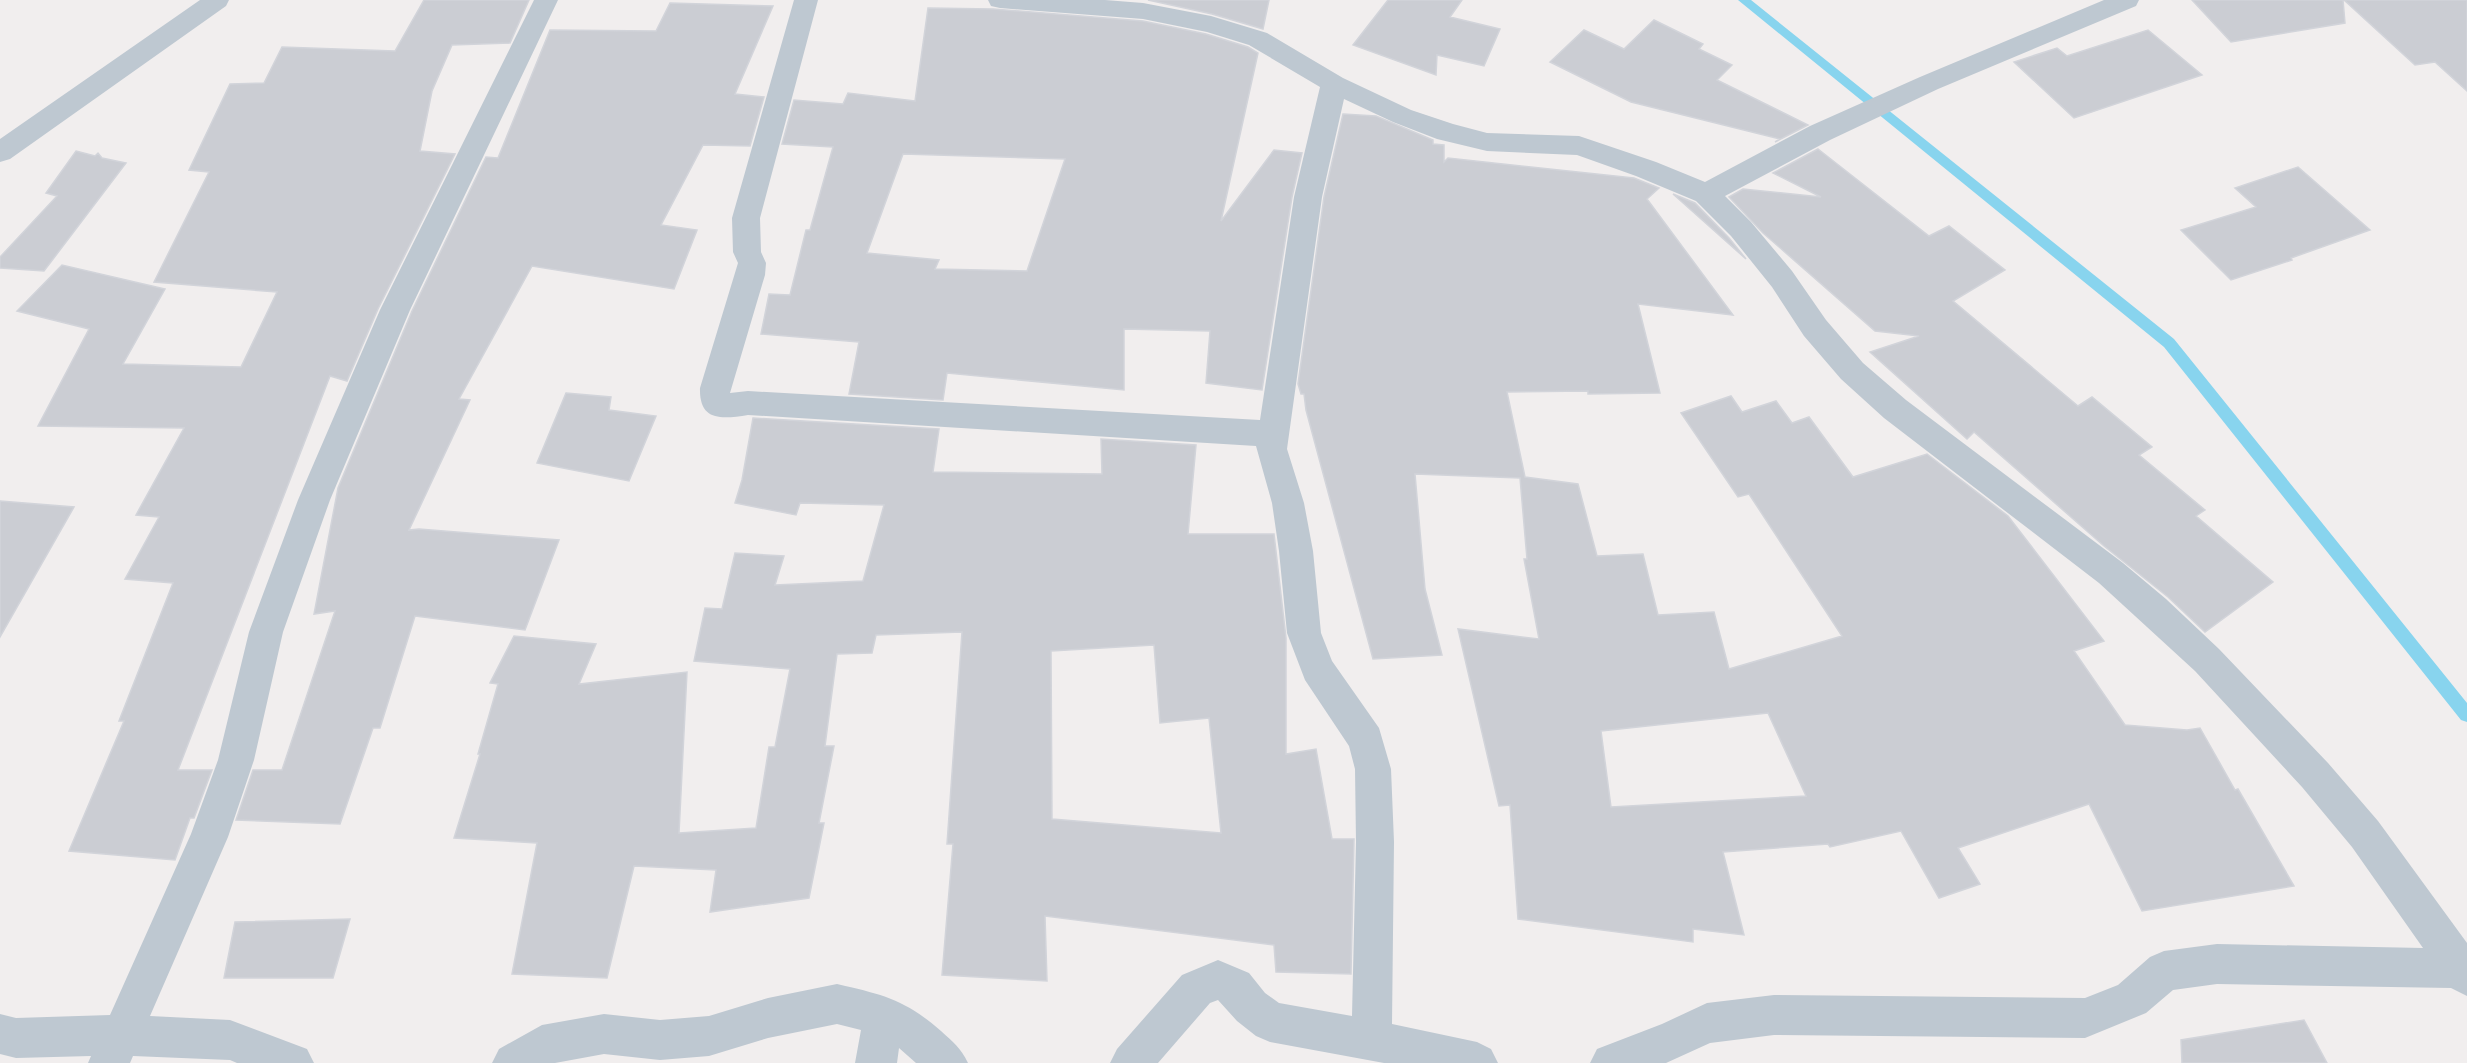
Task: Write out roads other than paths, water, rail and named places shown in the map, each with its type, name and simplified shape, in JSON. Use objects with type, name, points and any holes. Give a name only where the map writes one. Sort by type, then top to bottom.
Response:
[{"type":"street","points":[[0,152],[217,0]]},
{"type":"street","points":[[116,1049],[209,837],[236,759],[266,633],[314,500],[395,310],[546,0]]},
{"type":"street","points":[[806,0],[746,218],[747,252],[752,263],[750,275],[718,378],[715,400],[723,406],[748,403],[1273,434]]},
{"type":"street","points":[[1000,0],[1143,11],[1211,24],[1258,39],[1334,84],[1402,116],[1447,132],[1487,142],[1579,146],[1646,169],[1706,194],[1748,237],[1782,279],[1815,328],[1852,371],[1895,409],[2111,573],[2207,660],[2315,775],[2365,834],[2464,972]]},
{"type":"street","points":[[1706,194],[1820,133],[1929,83],[2127,0]]},
{"type":"street","points":[[1334,84],[1308,197],[1271,449],[1288,503],[1296,551],[1304,633],[1317,669],[1366,740],[1373,769],[1375,842],[1372,1040]]},
{"type":"street","points":[[1611,1063],[1671,1041],[1707,1023],[1774,1015],[2085,1018],[2132,999],[2164,971],[2217,964],[2464,972]]},
{"type":"street","points":[[1131,1063],[1196,989],[1218,980],[1236,987],[1251,1007],[1270,1022],[1372,1040],[1478,1063]]},
{"type":"street","points":[[513,1063],[542,1045],[604,1034],[660,1040],[709,1036],[768,1018],[837,1004],[883,1015],[903,1025],[947,1063]]},
{"type":"street","points":[[876,1063],[883,1015]]},
{"type":"street","points":[[0,1034],[16,1038],[116,1049],[230,1040],[294,1063]]},
{"type":"waterway","points":[[1744,0],[2169,343],[2467,715]]}]
